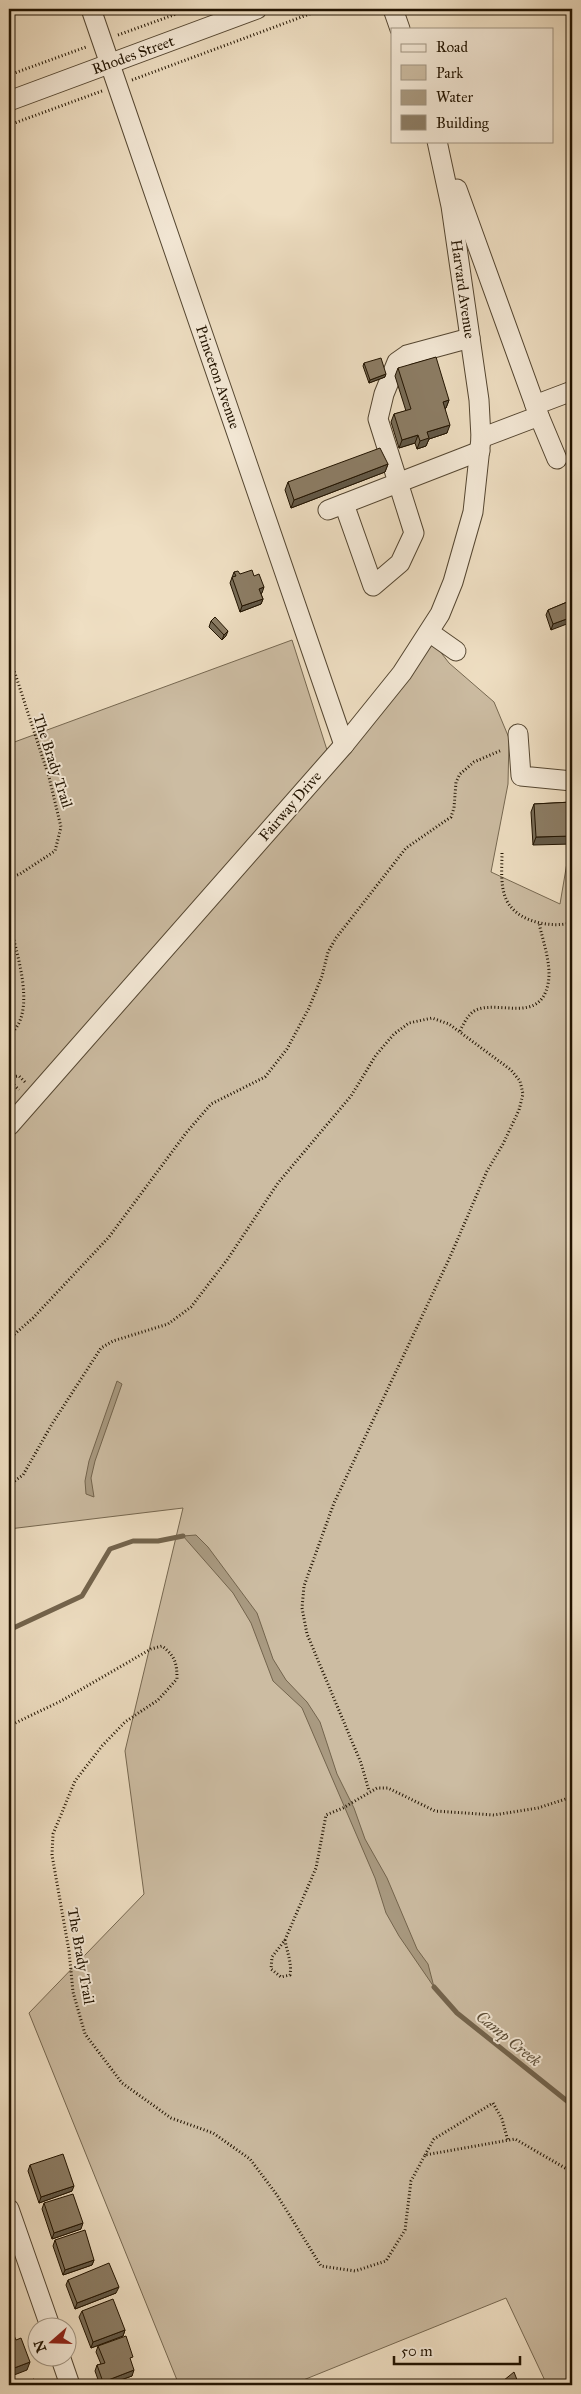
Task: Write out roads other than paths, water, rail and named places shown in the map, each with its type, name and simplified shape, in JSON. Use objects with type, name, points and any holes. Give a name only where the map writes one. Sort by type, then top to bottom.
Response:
[{"type":"street","name":"Princeton Avenue","points":[[91,9],[344,745]]},
{"type":"street","name":"Rhodes Street","points":[[9,101],[257,9]]},
{"type":"street","points":[[393,9],[400,28]]},
{"type":"street","name":"Harvard Avenue","points":[[438,142],[451,206],[479,400],[481,444]]},
{"type":"street","name":"Harvard Avenue","points":[[438,142],[533,378],[537,410],[556,459]]},
{"type":"street","points":[[470,338],[407,354],[397,362],[384,394],[378,419],[399,482],[414,533],[400,563],[373,586],[336,507],[399,482],[481,444],[572,391]]},
{"type":"street","name":"Fairway Drive","points":[[9,1126],[344,745],[402,673],[429,632],[450,590],[473,512],[481,444]]},
{"type":"street","points":[[429,632],[456,651]]},
{"type":"street","points":[[519,738],[522,776],[572,781]]},
{"type":"street","points":[[9,2209],[46,2316]]},
{"type":"street","points":[[63,2366],[70,2385]]},
{"type":"water","points":[[117,1381],[122,1384],[95,1461],[91,1478],[94,1497],[86,1494],[85,1481],[89,1461]]},
{"type":"water","points":[[196,1535],[208,1547],[257,1613],[273,1659],[286,1680],[307,1702],[320,1722],[337,1774],[354,1808],[365,1839],[387,1878],[417,1949],[428,1964],[434,1987],[399,1936],[386,1913],[375,1878],[302,1708],[273,1681],[251,1623],[233,1593],[183,1536]]},
{"type":"waterway","name":"Camp Creek","points":[[9,1630],[82,1596],[110,1549],[133,1541],[158,1541],[183,1536]]},
{"type":"waterway","name":"Camp Creek","points":[[434,1987],[457,2013],[572,2105]]}]
